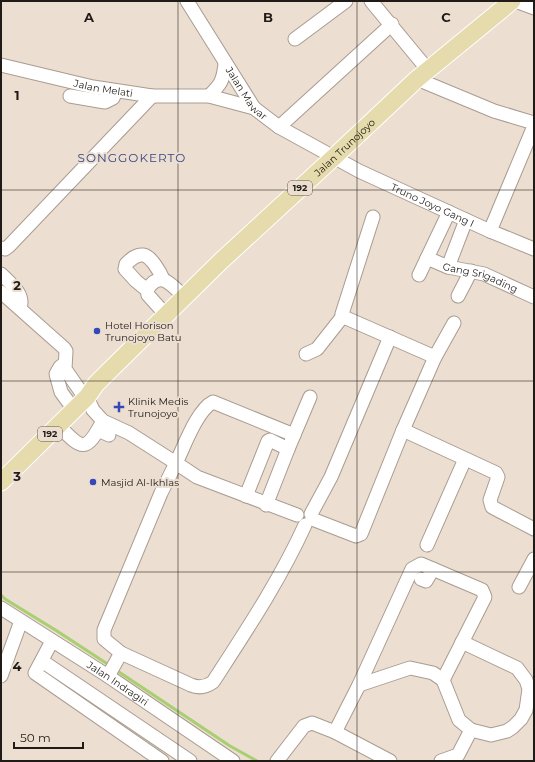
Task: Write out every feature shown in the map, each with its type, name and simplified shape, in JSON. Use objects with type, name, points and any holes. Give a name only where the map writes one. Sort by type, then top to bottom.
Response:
[{"type":"main road","name":"Jalan Trunojoyo","points":[[1,468],[83,394],[184,297],[422,74],[513,1]]},
{"type":"main road","name":"Jalan Trunojoyo","points":[[1,482],[58,426],[83,394]]},
{"type":"street","name":"Jalan Mawar","points":[[187,1],[225,64],[254,108],[279,127],[333,158]]},
{"type":"street","points":[[295,39],[346,1]]},
{"type":"street","points":[[371,1],[392,24],[422,74],[494,111],[534,123]]},
{"type":"street","points":[[513,1],[534,8]]},
{"type":"street","points":[[279,127],[392,24]]},
{"type":"street","points":[[208,96],[222,81],[225,64]]},
{"type":"street","name":"Jalan Melati","points":[[1,65],[116,91],[152,96],[208,96],[254,108]]},
{"type":"street","points":[[70,96],[105,102],[113,98],[116,91]]},
{"type":"street","points":[[1,248],[5,249],[9,246],[152,96]]},
{"type":"street","points":[[490,231],[534,126]]},
{"type":"street","name":"Truno Joyo Gang I","points":[[333,158],[490,231],[534,249]]},
{"type":"street","points":[[419,275],[449,212]]},
{"type":"street","points":[[306,354],[317,349],[343,316],[342,314],[373,216]]},
{"type":"street","points":[[448,267],[466,220]]},
{"type":"street","points":[[166,314],[148,295],[147,290],[125,269],[126,264],[131,259],[143,255],[147,257],[157,268],[163,279],[171,284],[184,297]]},
{"type":"street","name":"Gang Srigading","points":[[427,258],[448,267],[491,277],[534,297]]},
{"type":"street","points":[[458,296],[471,272]]},
{"type":"street","points":[[3,279],[19,293],[21,301],[20,308]]},
{"type":"street","points":[[147,290],[158,279],[163,279]]},
{"type":"street","points":[[1,292],[64,348],[66,351],[64,364],[60,367],[56,374],[62,392],[83,394],[103,428]]},
{"type":"street","points":[[343,316],[435,357]]},
{"type":"street","points":[[103,428],[130,433],[197,477],[266,505],[356,536],[362,534],[403,430],[435,357],[454,323]]},
{"type":"street","points":[[294,436],[213,402],[199,415],[152,514],[104,630],[104,639],[120,654],[191,686],[196,687],[209,685],[216,678],[292,555],[306,518],[331,477],[390,337]]},
{"type":"street","points":[[266,505],[310,397]]},
{"type":"street","points":[[58,426],[68,437],[81,444],[90,442],[103,428]]},
{"type":"street","points":[[403,430],[496,472],[498,475],[490,500],[492,507],[534,529]]},
{"type":"street","points":[[246,496],[268,441],[270,440],[288,449]]},
{"type":"street","points":[[427,545],[465,459]]},
{"type":"street","points":[[519,587],[534,559]]},
{"type":"street","points":[[335,732],[359,685],[412,569],[421,564],[482,590],[485,597],[443,680]]},
{"type":"street","points":[[421,579],[426,581],[433,569]]},
{"type":"street","name":"Jalan Indragiri","points":[[1,608],[52,642],[109,673],[233,761]]},
{"type":"street","points":[[1,676],[21,621]]},
{"type":"street","points":[[52,642],[35,673],[162,761]]},
{"type":"street","points":[[359,685],[410,668],[433,673],[443,680],[459,720],[471,730],[491,735],[507,731],[521,719],[526,710],[529,689],[526,680],[517,668],[462,642]]},
{"type":"street","points":[[109,673],[120,654]]},
{"type":"street","points":[[42,661],[190,761]]},
{"type":"street","points":[[96,715],[104,703]]},
{"type":"street","points":[[277,761],[304,726],[308,723],[312,723],[335,732],[390,761]]},
{"type":"street","points":[[441,761],[457,758],[471,730]]},
{"type":"waterway","points":[[1,595],[109,665]]},
{"type":"waterway","points":[[116,670],[230,746],[257,761]]},
{"type":"place","name":"Hotel Horison Trunojoyo Batu","points":[[97,331]]},
{"type":"place","name":"Klinik Medis Trunojoyo","points":[[119,407]]},
{"type":"place","name":"Masjid Al-Ikhlas","points":[[93,482]]},
{"type":"district","name":"SONGGOKERTO","points":[[132,158]]}]
